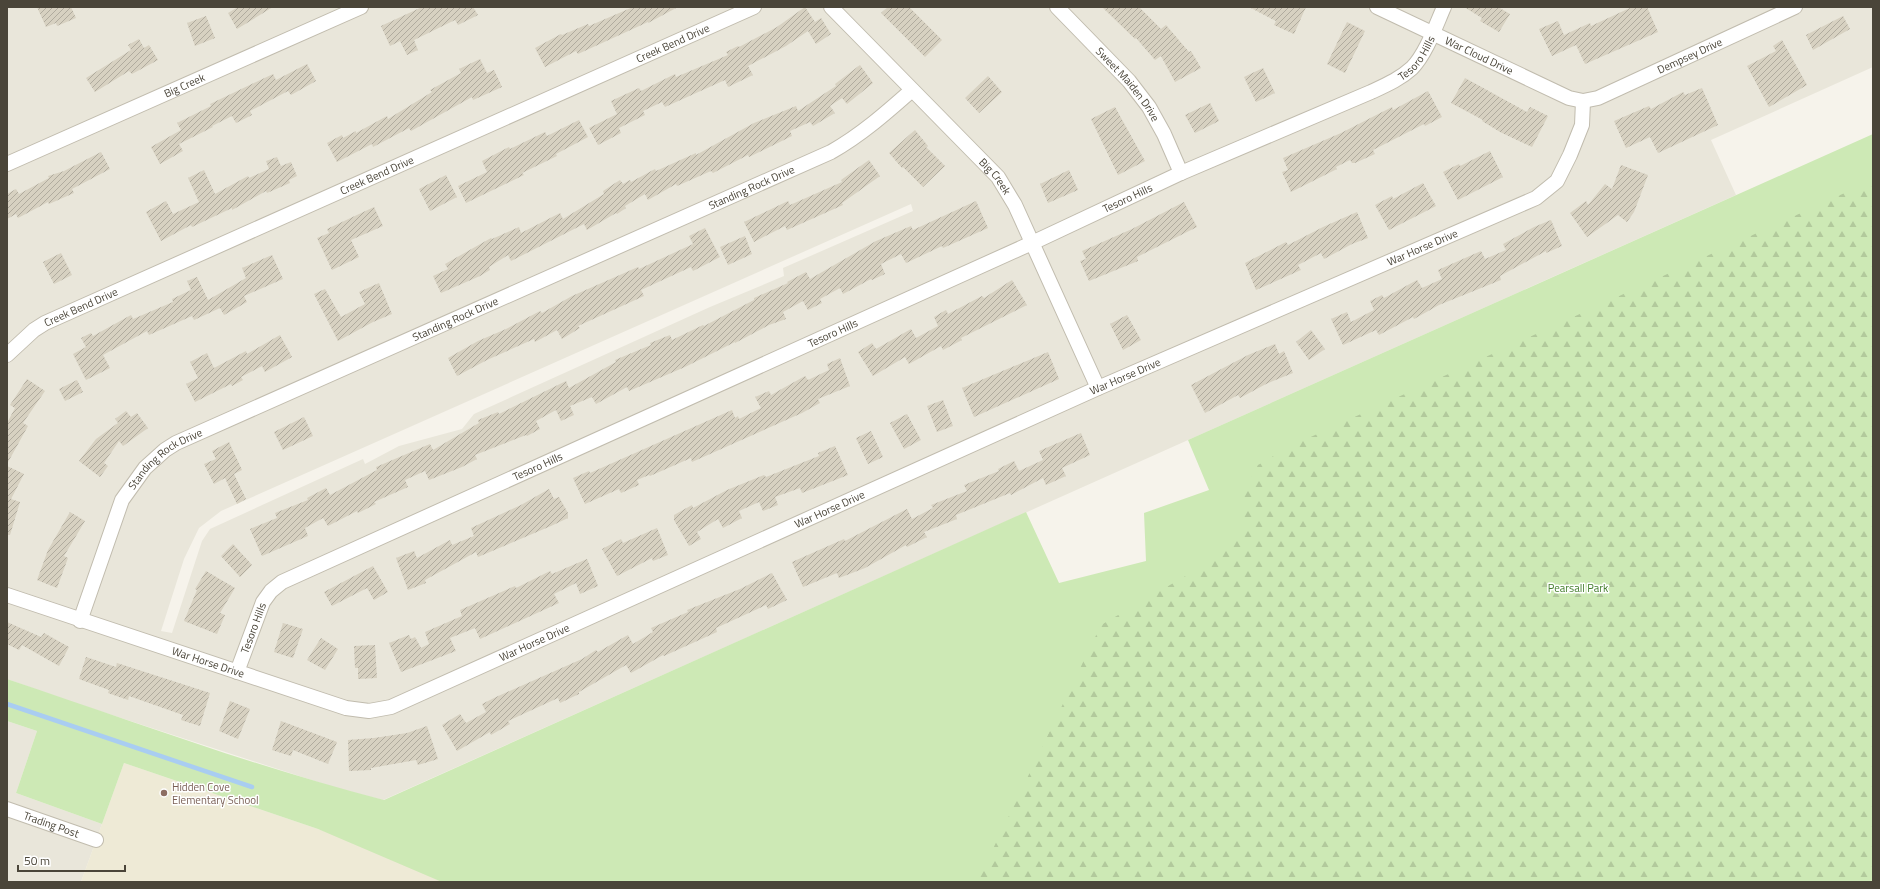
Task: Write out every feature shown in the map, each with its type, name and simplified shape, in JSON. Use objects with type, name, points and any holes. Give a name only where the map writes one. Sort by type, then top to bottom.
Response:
[{"type":"street","name":"Big Creek","points":[[7,164],[361,7]]},
{"type":"street","name":"Creek Bend Drive","points":[[7,355],[34,330],[45,323],[754,7]]},
{"type":"street","name":"Big Creek","points":[[832,7],[998,177],[1015,205],[1098,388]]},
{"type":"street","name":"Sweet Maiden Drive","points":[[1057,7],[1150,106],[1181,173]]},
{"type":"street","name":"War Cloud Drive","points":[[1376,7],[1432,32],[1569,98],[1583,101]]},
{"type":"street","name":"Tesoro Hills","points":[[237,672],[263,602],[271,591],[282,582],[1032,243],[1181,173],[1371,92],[1397,79],[1413,67],[1424,50],[1444,7]]},
{"type":"street","name":"Dempsey Drive","points":[[1583,101],[1598,98],[1790,8]]},
{"type":"street","name":"Standing Rock Drive","points":[[80,621],[122,500],[145,468],[165,450],[176,443],[831,152],[853,139],[873,124],[912,90]]},
{"type":"street","name":"War Horse Drive","points":[[7,595],[80,621],[346,708],[369,711],[391,707],[1098,388],[1536,198],[1557,181],[1570,155],[1582,126],[1583,101]]},
{"type":"street","name":"Trading Post","points":[[8,814],[96,840]]},
{"type":"shaded area","points":[[7,7],[1873,7],[1873,67],[1711,140],[1736,195],[383,800],[333,787],[72,702],[7,679]],"holes":[[[911,204],[913,211],[783,268],[784,276],[710,307],[474,414],[462,429],[399,446],[365,464],[363,459],[210,529],[202,541],[172,633],[161,631],[184,559],[199,528],[221,511]]]},
{"type":"shaded area","points":[[7,721],[37,731],[16,793],[102,824],[81,882],[7,882]]},
{"type":"shaded area","name":"Hidden Cove Elementary School","points":[[124,763],[318,829],[465,882],[81,882]]},
{"type":"green space","name":"Pearsall Park","points":[[1873,134],[1873,882],[442,882],[318,829],[124,763],[102,824],[16,793],[37,731],[7,721],[7,679],[241,758],[384,800],[1026,512],[1059,583],[1146,561],[1144,513],[1209,490],[1188,440]]},
{"type":"green space","name":"Pearsall Park","points":[[1873,180],[1873,882],[977,882],[1101,625],[1220,556],[1241,530],[1242,495],[1258,465],[1291,446]]},
{"type":"building","points":[[37,7],[71,7],[76,18],[57,26],[56,23],[46,27]]},
{"type":"building","points":[[238,7],[273,7],[237,29],[228,13]]},
{"type":"building","points":[[422,7],[473,7],[478,15],[458,25],[455,20],[414,40],[418,50],[407,55],[400,41],[390,46],[381,26]]},
{"type":"building","points":[[633,7],[678,7],[648,23],[578,54],[576,51],[545,67],[535,48],[561,34],[562,35],[588,24],[589,26]]},
{"type":"building","points":[[805,7],[815,22],[821,18],[831,34],[816,44],[808,31],[786,46],[748,66],[753,75],[728,87],[725,80],[665,107],[662,102],[643,111],[645,115],[619,128],[621,133],[598,145],[589,128],[617,114],[611,101],[639,88],[641,91],[675,74],[676,77],[728,55],[726,52],[738,46],[739,47],[777,27]]},
{"type":"building","points":[[888,7],[909,7],[942,40],[925,57],[881,13]]},
{"type":"building","points":[[1102,7],[1139,7],[1161,29],[1166,25],[1189,52],[1191,51],[1201,68],[1175,82],[1161,56],[1155,60],[1136,38],[1135,39]]},
{"type":"building","points":[[1249,7],[1306,7],[1294,34],[1274,25],[1276,21]]},
{"type":"building","points":[[1464,7],[1498,7],[1510,14],[1499,32],[1480,21],[1482,18]]},
{"type":"building","points":[[1632,7],[1647,7],[1658,32],[1585,64],[1576,45],[1552,56],[1539,29],[1558,21],[1564,35],[1590,23],[1591,26]]},
{"type":"building","points":[[206,16],[215,38],[195,46],[187,23]]},
{"type":"building","points":[[1843,16],[1850,29],[1813,50],[1806,35]]},
{"type":"building","points":[[1347,22],[1365,31],[1345,73],[1327,64]]},
{"type":"building","points":[[139,39],[144,48],[149,45],[158,60],[132,74],[129,71],[95,92],[86,78],[131,50],[128,45]]},
{"type":"building","points":[[1782,40],[1807,85],[1769,107],[1747,66],[1776,51],[1773,46]]},
{"type":"building","points":[[480,59],[487,73],[494,70],[502,87],[473,100],[472,97],[411,131],[409,128],[373,147],[372,144],[337,162],[327,143],[342,135],[343,138],[356,131],[356,133],[387,116],[388,119],[432,92],[430,90],[461,73],[459,69]]},
{"type":"building","points":[[307,64],[316,81],[291,95],[288,91],[250,111],[252,115],[236,123],[232,116],[212,126],[213,127],[179,144],[183,151],[160,164],[151,147],[181,130],[177,123],[211,106],[210,104],[273,74],[276,80]]},
{"type":"building","points":[[860,65],[873,83],[847,104],[842,98],[830,106],[835,113],[813,126],[810,122],[790,131],[792,136],[749,157],[748,155],[713,173],[711,171],[677,186],[676,184],[648,200],[645,194],[625,206],[626,208],[617,214],[616,213],[587,230],[584,224],[511,261],[508,255],[489,267],[490,270],[480,276],[441,293],[433,276],[448,269],[445,264],[491,238],[492,239],[519,227],[521,233],[560,213],[563,219],[604,194],[603,191],[620,180],[623,184],[630,180],[631,182],[655,169],[656,171],[696,153],[696,155],[754,123],[796,106],[798,111],[836,86],[835,84]]},
{"type":"building","points":[[1263,68],[1275,93],[1256,102],[1244,77]]},
{"type":"building","points":[[988,76],[1002,92],[979,113],[965,98]]},
{"type":"building","points":[[1465,78],[1527,112],[1530,107],[1548,116],[1532,147],[1500,132],[1482,121],[1483,120],[1451,103]]},
{"type":"building","points":[[1702,88],[1718,125],[1658,153],[1650,137],[1626,148],[1614,121],[1649,106],[1651,109],[1683,92],[1685,95]]},
{"type":"building","points":[[1428,91],[1442,117],[1425,126],[1424,124],[1373,150],[1375,154],[1355,163],[1352,163],[1350,160],[1336,167],[1337,169],[1291,192],[1282,172],[1288,170],[1283,158],[1341,133],[1392,107],[1393,110]]},
{"type":"building","points":[[1210,103],[1219,121],[1195,133],[1185,115]]},
{"type":"building","points":[[1115,107],[1145,161],[1118,175],[1091,119]]},
{"type":"building","points":[[579,120],[588,137],[556,154],[557,156],[522,173],[524,175],[466,203],[458,186],[487,172],[482,161],[509,147],[510,149],[545,132],[547,136]]},
{"type":"building","points":[[915,130],[928,146],[926,147],[945,166],[923,187],[903,167],[902,168],[889,153]]},
{"type":"building","points":[[1490,151],[1503,177],[1458,200],[1443,172],[1459,164],[1460,166]]},
{"type":"building","points":[[101,152],[110,169],[72,189],[74,193],[49,204],[48,202],[18,218],[16,214],[7,219],[7,194],[16,189],[19,194],[49,178],[48,176],[64,171]]},
{"type":"building","points":[[277,157],[281,166],[291,162],[297,176],[289,180],[290,183],[267,193],[266,191],[232,210],[232,208],[192,227],[191,225],[161,241],[146,212],[166,201],[173,214],[199,202],[188,178],[204,170],[215,194],[248,176],[249,178],[269,169],[266,161]]},
{"type":"building","points":[[869,160],[880,176],[842,203],[843,205],[787,230],[785,226],[754,242],[744,222],[788,201],[790,205],[842,182],[841,180]]},
{"type":"building","points":[[1621,165],[1648,175],[1634,212],[1627,222],[1618,215],[1587,237],[1570,213],[1586,201],[1588,205],[1605,184],[1612,189]]},
{"type":"building","points":[[1069,170],[1078,190],[1048,203],[1040,184]]},
{"type":"building","points":[[446,175],[457,197],[430,211],[419,189]]},
{"type":"building","points":[[1423,183],[1436,206],[1389,230],[1375,205],[1392,196],[1393,199]]},
{"type":"building","points":[[976,201],[988,228],[943,248],[942,246],[906,263],[901,254],[881,264],[885,274],[872,280],[871,279],[843,294],[840,288],[820,299],[822,303],[808,310],[803,301],[783,312],[786,319],[769,325],[685,367],[629,391],[627,387],[596,404],[592,397],[570,406],[574,415],[561,421],[556,410],[536,421],[540,429],[527,436],[526,435],[475,455],[477,459],[462,467],[429,480],[425,471],[405,480],[408,487],[374,502],[376,504],[358,513],[357,511],[328,526],[323,518],[305,528],[308,536],[262,556],[250,529],[277,518],[275,513],[308,500],[307,498],[326,488],[330,495],[377,470],[376,467],[430,444],[433,450],[479,423],[478,420],[498,412],[499,414],[566,381],[569,388],[616,362],[615,360],[651,345],[650,343],[670,335],[672,340],[703,325],[704,326],[754,300],[754,298],[788,283],[787,282],[806,272],[810,279],[876,241],[911,226],[913,230]]},
{"type":"building","points":[[1184,202],[1197,227],[1137,257],[1138,261],[1089,281],[1080,261],[1086,259],[1082,251],[1132,229]]},
{"type":"building","points":[[374,207],[383,226],[351,240],[359,257],[332,270],[317,238],[329,233],[327,229]]},
{"type":"building","points":[[1357,212],[1368,238],[1352,244],[1324,259],[1321,253],[1298,265],[1301,270],[1256,290],[1245,263],[1286,242],[1288,245]]},
{"type":"building","points":[[1551,220],[1562,246],[1546,253],[1546,251],[1500,276],[1501,280],[1439,305],[1414,319],[1413,317],[1379,335],[1376,330],[1343,345],[1331,319],[1347,312],[1351,322],[1374,310],[1370,301],[1382,295],[1384,298],[1417,280],[1422,288],[1442,279],[1438,270],[1481,251],[1485,259],[1506,250],[1503,244],[1534,227]]},
{"type":"building","points":[[705,228],[720,257],[693,271],[691,267],[641,290],[644,296],[578,326],[580,328],[562,339],[557,330],[535,342],[534,339],[487,360],[457,376],[448,358],[478,341],[506,329],[540,311],[542,313],[572,296],[638,267],[639,269],[693,244],[689,236]]},
{"type":"building","points":[[745,236],[752,254],[728,265],[720,247]]},
{"type":"building","points":[[61,253],[72,275],[54,284],[43,262]]},
{"type":"building","points":[[272,255],[283,279],[244,296],[247,302],[224,315],[220,308],[194,320],[192,316],[149,335],[147,331],[103,355],[110,368],[86,380],[73,354],[86,347],[81,338],[91,333],[93,336],[131,315],[133,319],[173,302],[172,299],[191,290],[187,281],[197,277],[208,300],[246,278],[242,268]]},
{"type":"building","points":[[1012,280],[1027,305],[961,338],[962,340],[943,350],[941,346],[909,364],[905,357],[873,376],[858,352],[872,343],[876,349],[911,329],[916,338],[938,326],[934,317],[946,310],[948,314],[982,296],[984,298]]},
{"type":"building","points":[[379,283],[392,314],[373,322],[338,341],[314,294],[325,289],[341,317],[365,304],[359,292]]},
{"type":"building","points":[[1127,315],[1141,340],[1123,350],[1110,324]]},
{"type":"building","points":[[1311,330],[1325,349],[1309,360],[1296,342]]},
{"type":"building","points":[[280,335],[292,357],[265,372],[262,366],[241,377],[243,380],[232,386],[231,384],[195,402],[186,384],[198,378],[190,362],[207,353],[214,368],[246,351],[247,354]]},
{"type":"building","points":[[1275,344],[1279,354],[1284,351],[1293,373],[1266,384],[1240,398],[1238,395],[1205,413],[1191,385],[1248,355]]},
{"type":"building","points":[[1048,352],[1059,379],[974,417],[962,388]]},
{"type":"building","points":[[840,358],[850,386],[818,399],[820,403],[802,413],[692,462],[691,458],[650,476],[649,475],[637,480],[639,485],[621,493],[619,489],[585,504],[573,478],[589,471],[590,473],[732,410],[735,418],[738,416],[739,419],[761,408],[755,397],[769,391],[771,395],[805,376],[808,380],[829,370],[827,364]]},
{"type":"building","points":[[27,379],[45,391],[23,423],[28,426],[7,464],[7,423],[15,408],[10,405]]},
{"type":"building","points":[[77,380],[83,392],[65,401],[59,389]]},
{"type":"building","points":[[943,400],[953,426],[937,432],[927,406]]},
{"type":"building","points":[[126,411],[131,417],[137,413],[148,428],[123,446],[119,441],[104,463],[108,466],[100,477],[79,461],[96,439],[118,423],[115,419]]},
{"type":"building","points":[[907,414],[921,440],[904,449],[890,423]]},
{"type":"building","points":[[304,417],[313,436],[283,450],[274,432]]},
{"type":"building","points":[[871,431],[883,457],[868,464],[856,438]]},
{"type":"building","points":[[1081,433],[1090,455],[1062,468],[1066,476],[1046,485],[1043,478],[1011,495],[1010,493],[956,515],[957,519],[924,532],[927,537],[907,547],[906,545],[865,568],[839,578],[837,573],[803,587],[792,562],[844,539],[845,541],[907,509],[912,519],[933,508],[931,505],[967,491],[964,485],[999,471],[998,469],[1014,461],[1019,471],[1043,460],[1039,451]]},
{"type":"building","points":[[229,442],[242,470],[234,474],[246,499],[237,504],[225,478],[214,484],[204,464],[216,459],[212,451]]},
{"type":"building","points":[[835,446],[848,475],[802,493],[800,488],[775,497],[778,505],[763,511],[759,502],[739,511],[742,518],[723,528],[718,519],[697,532],[701,539],[689,546],[674,520],[674,515],[692,505],[693,508],[727,490],[764,475],[766,477],[819,456],[818,453]]},
{"type":"building","points":[[7,466],[24,474],[11,499],[20,502],[10,535],[7,535]]},
{"type":"building","points":[[549,489],[554,499],[559,497],[568,513],[568,518],[478,557],[476,552],[425,580],[426,583],[408,590],[396,558],[414,551],[417,558],[450,540],[452,545],[474,536],[471,528],[521,505]]},
{"type":"building","points":[[70,512],[85,521],[64,556],[68,558],[57,588],[37,580],[48,550]]},
{"type":"building","points":[[657,528],[668,555],[653,561],[652,558],[617,576],[602,549],[621,539],[623,543]]},
{"type":"building","points":[[233,544],[252,565],[240,577],[221,556]]},
{"type":"building","points":[[587,559],[598,586],[580,594],[576,583],[554,594],[559,603],[480,639],[475,628],[450,638],[456,651],[401,672],[389,643],[409,635],[411,639],[415,637],[421,648],[429,644],[425,632],[462,616],[460,610],[515,586],[516,588],[550,571],[552,574]]},
{"type":"building","points":[[373,566],[388,592],[374,600],[367,588],[332,606],[324,592]]},
{"type":"building","points":[[206,571],[235,588],[220,613],[225,615],[217,634],[184,621],[197,590],[195,589]]},
{"type":"building","points":[[772,573],[787,600],[768,609],[766,605],[716,628],[717,632],[664,656],[663,655],[631,673],[626,665],[579,692],[579,694],[560,703],[558,698],[508,721],[510,724],[491,735],[490,732],[457,751],[442,725],[460,714],[466,723],[486,712],[482,704],[496,697],[582,659],[596,650],[598,652],[628,635],[633,644],[653,632],[651,628],[688,612],[687,610],[740,589]]},
{"type":"building","points":[[7,622],[41,637],[44,633],[69,647],[59,666],[22,645],[19,650],[7,644]]},
{"type":"building","points":[[283,623],[303,629],[293,658],[274,652]]},
{"type":"building","points":[[321,638],[338,649],[325,670],[307,660]]},
{"type":"building","points":[[375,645],[377,678],[358,679],[358,668],[355,668],[354,646]]},
{"type":"building","points":[[86,657],[116,667],[117,663],[210,693],[200,726],[181,720],[183,715],[129,696],[128,700],[108,693],[109,690],[79,679]]},
{"type":"building","points":[[230,701],[250,709],[238,739],[219,731]]},
{"type":"building","points":[[281,721],[337,742],[328,764],[293,750],[291,756],[272,750]]},
{"type":"building","points":[[427,726],[438,759],[418,765],[416,760],[371,768],[371,770],[349,771],[348,740],[407,733]]},
{"type":"waterway","points":[[7,704],[252,787]]},
{"type":"place","name":"Hidden Cove Elementary School","points":[[164,793]]}]
